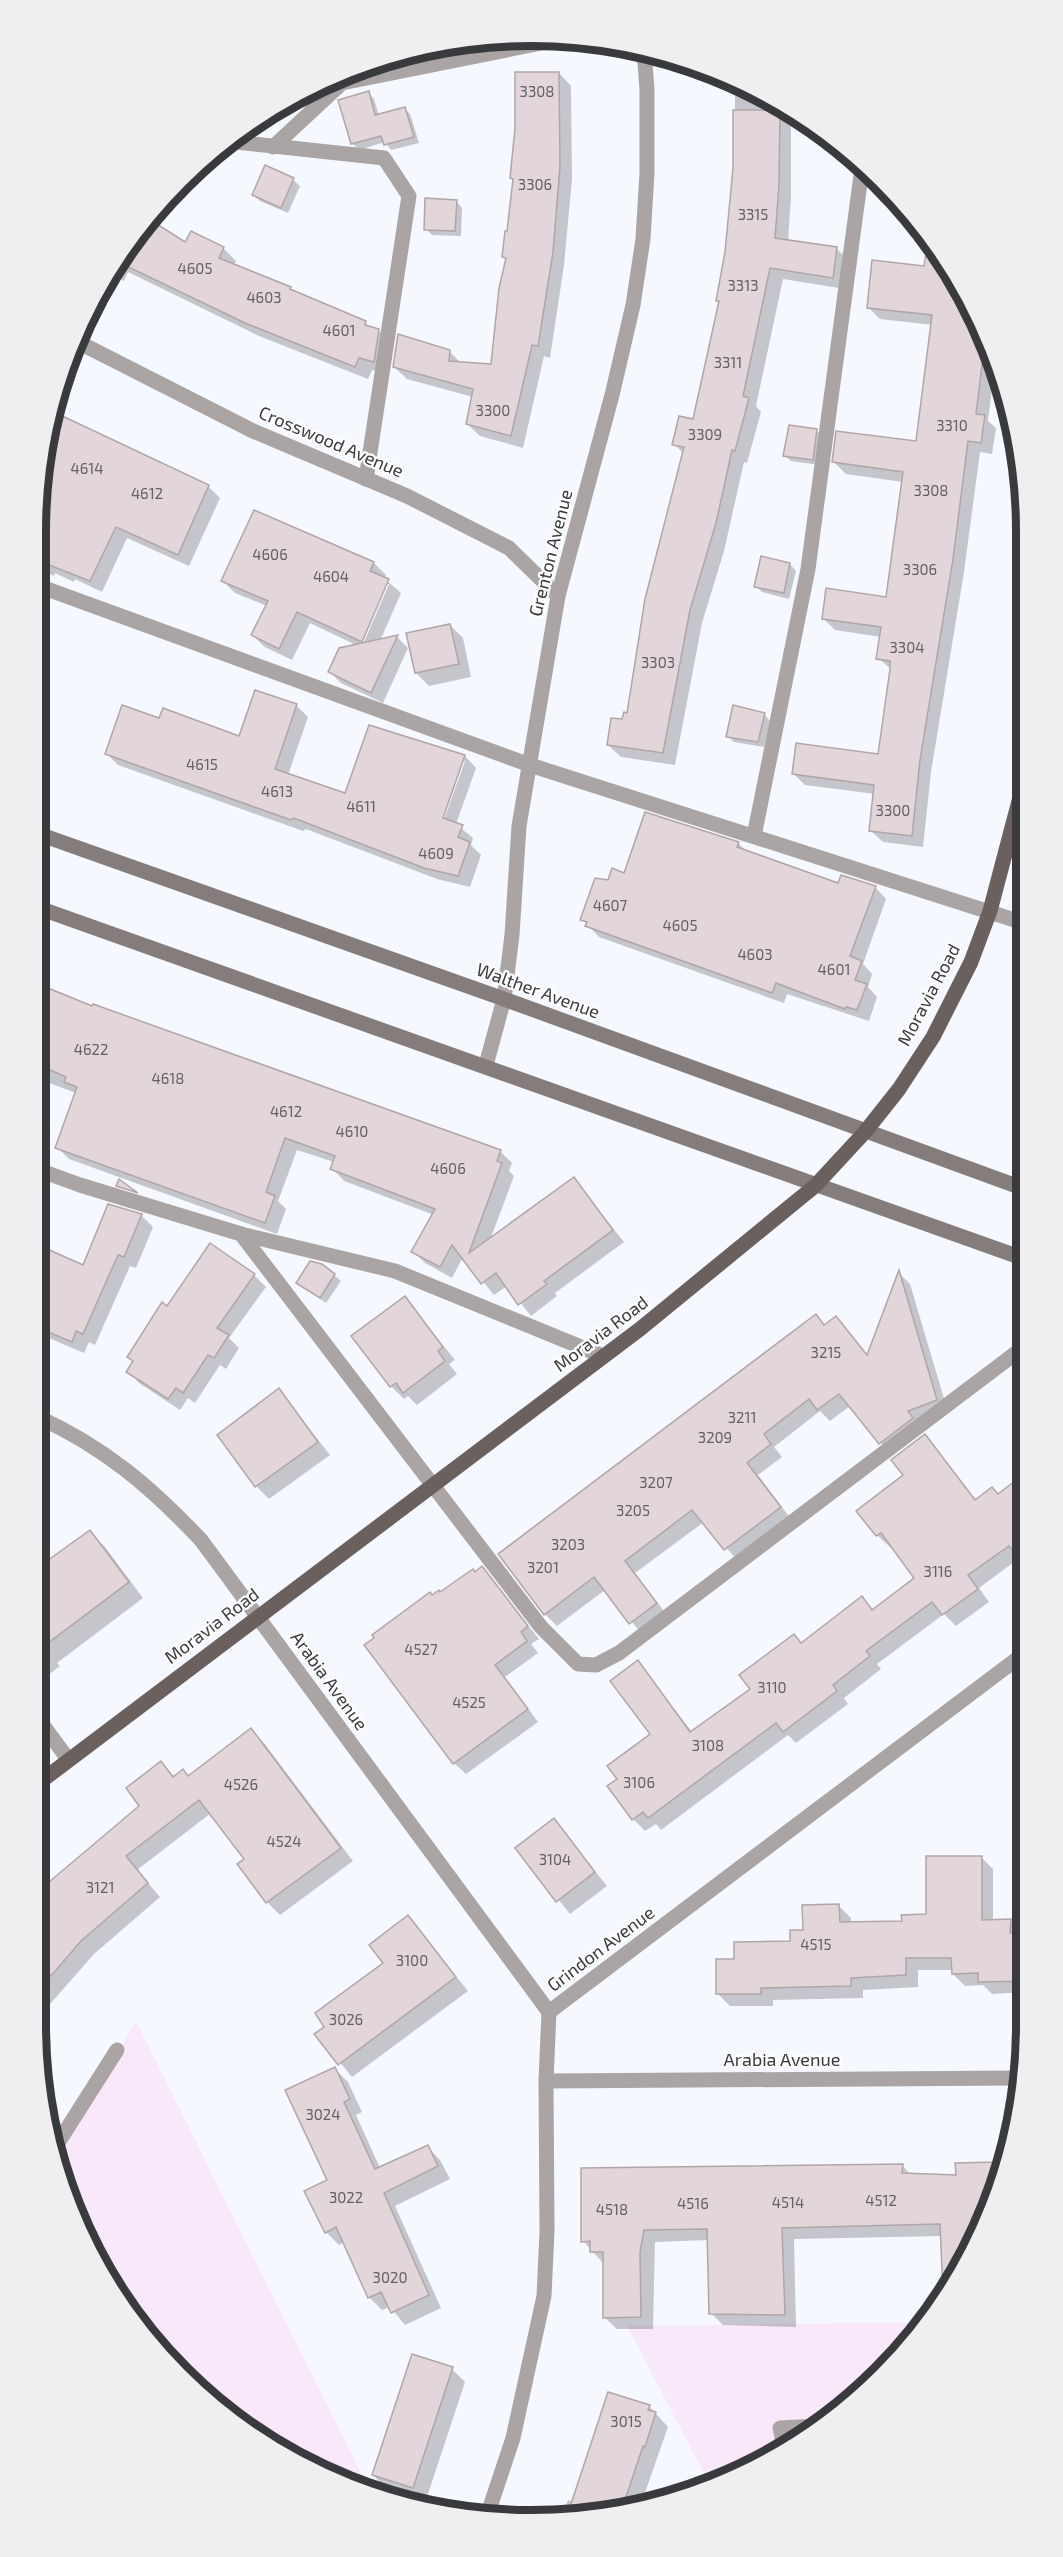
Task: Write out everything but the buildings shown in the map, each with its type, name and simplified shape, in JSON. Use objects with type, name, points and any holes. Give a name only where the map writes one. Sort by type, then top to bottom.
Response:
[{"type":"main road","name":"Moravia Road","points":[[46,1777],[603,1356],[765,1230],[815,1186],[865,1132],[899,1089],[933,1037],[971,962],[990,911],[1016,812]]},
{"type":"main road","name":"Walther Avenue","points":[[46,836],[504,999],[1016,1186]]},
{"type":"main road","points":[[46,911],[486,1065],[815,1186],[1016,1256]]},
{"type":"street","points":[[351,81],[524,47]]},
{"type":"street","name":"Grenton Avenue","points":[[486,1065],[504,999],[512,935],[519,826],[558,596],[612,395],[633,305],[642,250],[647,172],[645,60]]},
{"type":"street","points":[[273,147],[338,87]]},
{"type":"street","points":[[242,143],[384,158],[409,196],[366,478]]},
{"type":"street","points":[[754,836],[808,569],[861,176]]},
{"type":"street","name":"Crosswood Avenue","points":[[84,345],[254,431],[366,478],[509,548],[558,596]]},
{"type":"street","points":[[46,589],[530,765],[1016,920]]},
{"type":"street","points":[[46,1173],[241,1234],[395,1271],[603,1356]]},
{"type":"street","points":[[241,1234],[432,1485],[560,1648],[578,1664],[596,1665],[619,1653],[1016,1353]]},
{"type":"street","name":"Arabia Avenue","points":[[46,1421],[79,1437],[115,1461],[160,1496],[201,1540],[549,2012]]},
{"type":"street","name":"Grindon Avenue","points":[[490,2508],[513,2438],[544,2296],[547,2231],[546,2081],[549,2012],[1016,1661]]},
{"type":"street","points":[[46,1729],[68,1759]]},
{"type":"street","points":[[60,2139],[117,2050]]},
{"type":"street","name":"Arabia Avenue","points":[[546,2081],[1013,2078]]},
{"type":"street","points":[[782,2441],[780,2428],[804,2427]]},
{"type":"shaded area","points":[[136,2021],[365,2481],[289,2446],[262,2429],[212,2390],[167,2345],[128,2295],[111,2268],[83,2211],[62,2148]]},
{"type":"shaded area","points":[[915,2322],[874,2368],[827,2410],[774,2446],[706,2478],[627,2326]]}]
